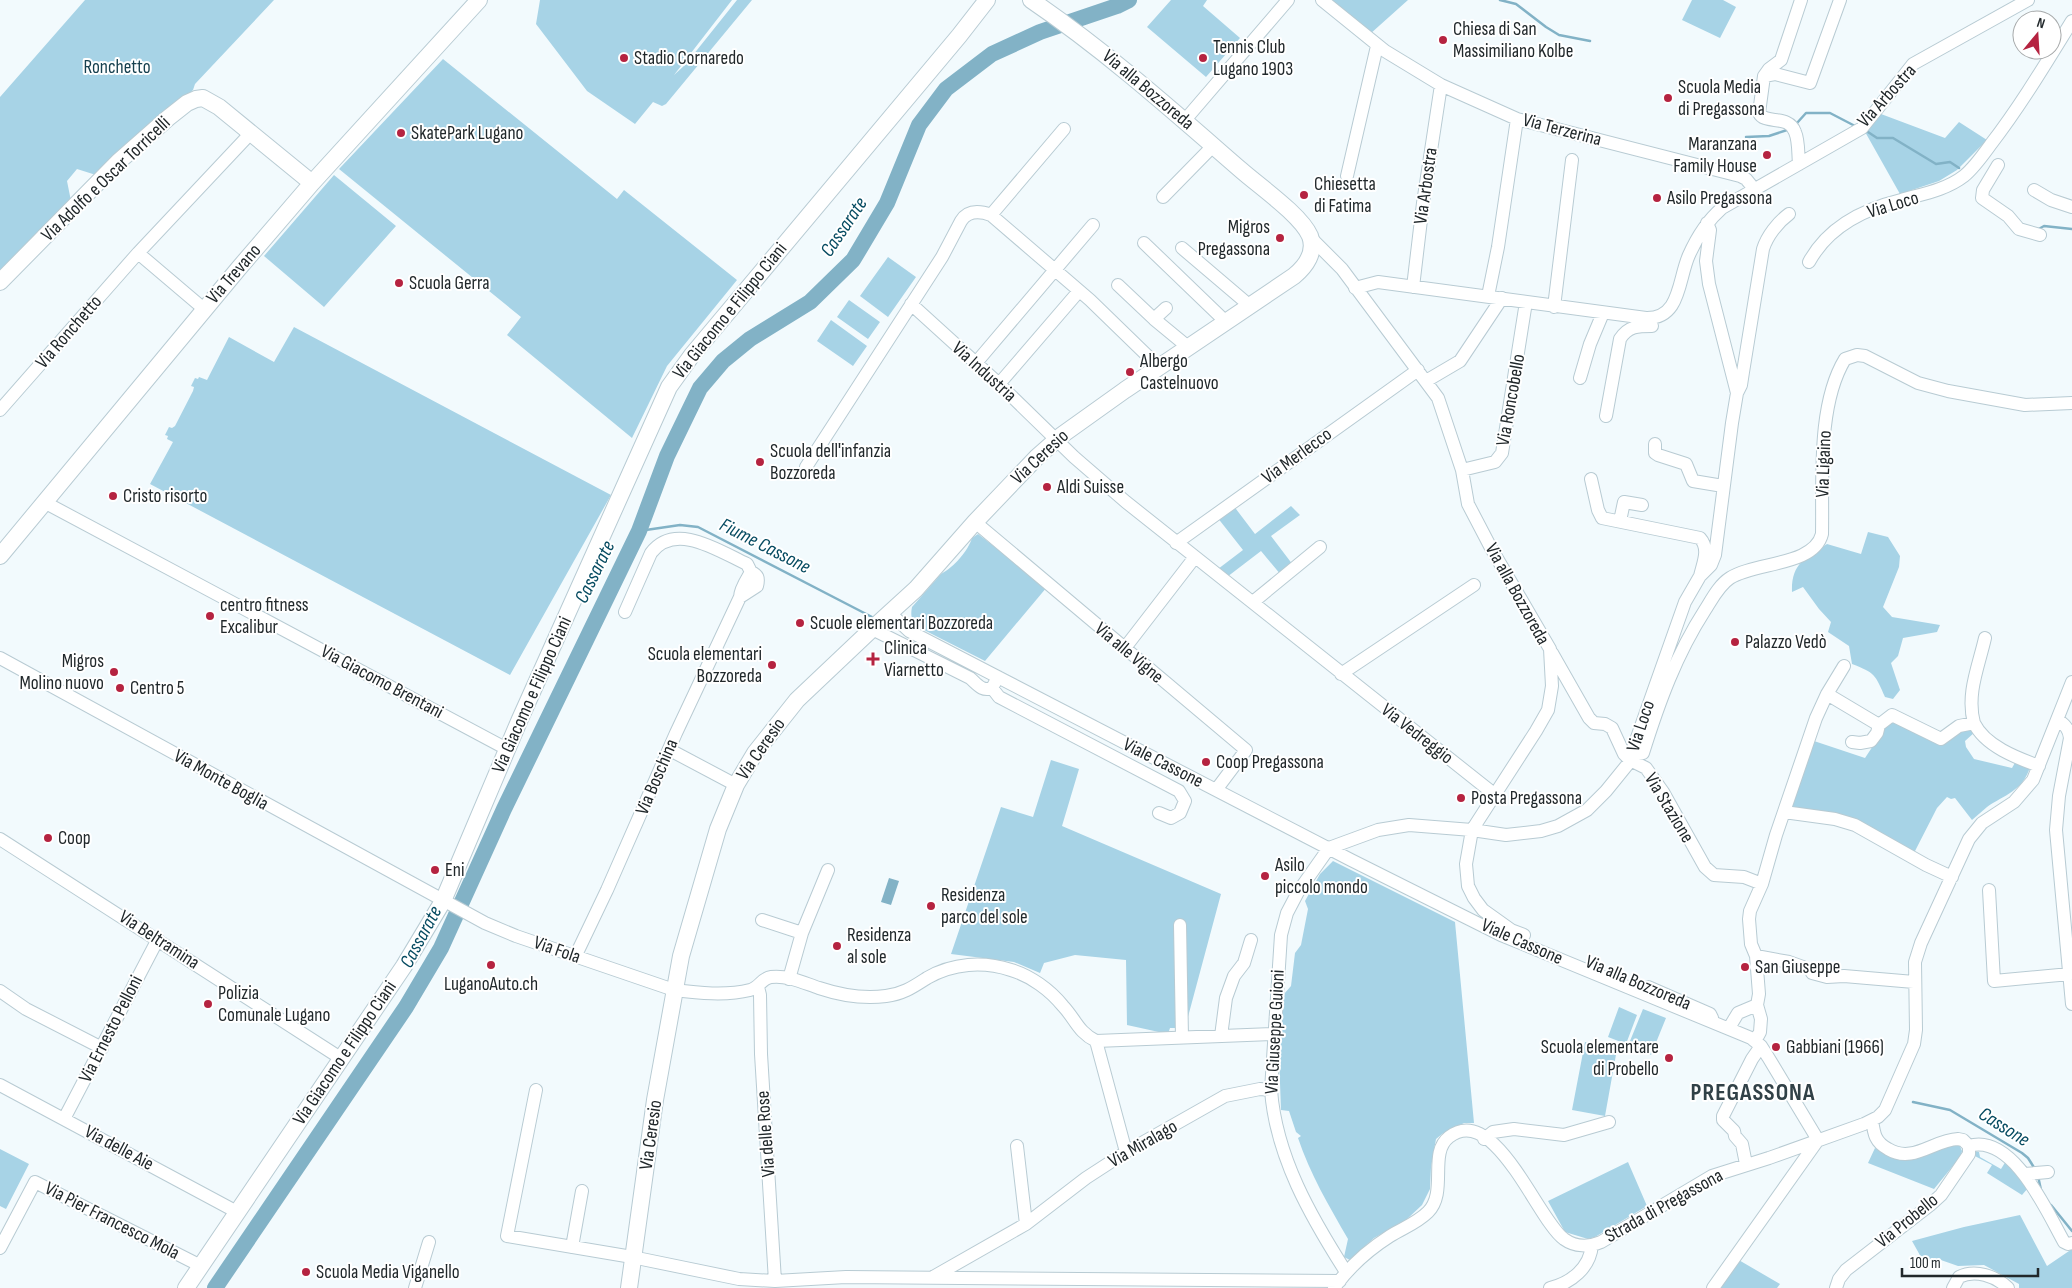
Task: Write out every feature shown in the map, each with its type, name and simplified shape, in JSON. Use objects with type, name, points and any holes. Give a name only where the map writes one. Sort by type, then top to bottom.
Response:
[{"type":"main road","name":"Via Trevano","points":[[0,556],[204,309],[312,183],[479,0]]},
{"type":"main road","name":"Via Giacomo e Filippo Ciani","points":[[186,1288],[446,903],[508,749],[669,387],[692,355],[987,0]]},
{"type":"main road","name":"Via alla Bozzoreda","points":[[1035,3],[1082,36],[1185,120],[1296,216],[1304,225],[1310,237]]},
{"type":"main road","name":"Via Adolfo e Oscar Torricelli","points":[[0,282],[118,162],[188,103],[196,99],[203,98],[211,101],[312,183]]},
{"type":"main road","points":[[1307,263],[1310,254],[1310,237]]},
{"type":"main road","name":"Via Ceresio","points":[[629,1288],[632,1257],[674,990],[693,911],[718,829],[736,785],[755,754],[797,700],[916,589],[975,522],[1037,457],[1056,440],[1225,321],[1294,276],[1307,263]]},
{"type":"street","points":[[1185,120],[1288,0]]},
{"type":"street","name":"Via Terzerina","points":[[1322,0],[1377,46],[1441,85],[1517,119],[1740,176],[1746,179],[1755,190]]},
{"type":"street","points":[[1799,164],[1796,134],[1793,128],[1784,121],[1764,118],[1760,115],[1764,76],[1769,69],[1781,60],[1801,0]]},
{"type":"street","points":[[1764,76],[1776,74],[1810,83],[1840,0]]},
{"type":"street","name":"Via Arbostra","points":[[1606,416],[1617,353],[1622,336],[1632,327],[1655,324],[1660,317],[1666,314],[1674,303],[1688,256],[1707,224],[1727,204],[1755,190],[1862,128],[1913,64],[2028,0]]},
{"type":"street","name":"Via Loco","points":[[1809,262],[1826,240],[1844,224],[1874,208],[1927,194],[1965,175],[2010,119],[2072,21]]},
{"type":"street","points":[[1347,176],[1377,46]]},
{"type":"street","name":"Via Arbostra","points":[[1413,287],[1423,203],[1441,85]]},
{"type":"street","name":"Via Ronchetto","points":[[0,410],[138,253],[249,135],[234,119]]},
{"type":"street","points":[[1488,296],[1498,247],[1517,119]]},
{"type":"street","points":[[991,216],[1064,129]]},
{"type":"street","points":[[1163,197],[1213,146]]},
{"type":"street","points":[[1554,307],[1572,160]]},
{"type":"street","points":[[1998,165],[1983,190],[1982,198],[2008,216],[2019,229],[2040,235]]},
{"type":"street","points":[[2034,190],[2051,200],[2072,207]]},
{"type":"street","points":[[806,467],[942,257],[965,215],[977,212],[991,216],[1079,291],[1159,367]]},
{"type":"street","name":"Via Loco","points":[[1329,848],[1378,830],[1409,825],[1506,835],[1541,831],[1558,826],[1587,810],[1606,791],[1633,757],[1634,746],[1675,626],[1685,602],[1700,576],[1711,565],[1715,555],[1736,393],[1742,379],[1764,245],[1788,214]]},
{"type":"street","name":"Via Loco","points":[[1707,224],[1710,230],[1706,261],[1709,284],[1736,393]]},
{"type":"street","points":[[975,364],[1093,225]]},
{"type":"street","name":"Via alla Bozzoreda","points":[[1310,237],[1342,269],[1418,370],[1441,404],[1462,470],[1468,504],[1491,548],[1550,649],[1552,686],[1548,710],[1472,830],[1466,877],[1474,898],[1488,915],[1511,930],[1686,1002],[1710,1014],[1712,1023]]},
{"type":"street","points":[[1144,243],[1225,321]]},
{"type":"street","points":[[1182,248],[1249,305]]},
{"type":"street","points":[[138,253],[204,309]]},
{"type":"street","points":[[1307,263],[1316,258],[1329,256]]},
{"type":"street","points":[[1355,288],[1378,282],[1488,296],[1554,307],[1646,318],[1660,317]]},
{"type":"street","points":[[1118,286],[1188,347]]},
{"type":"street","points":[[999,384],[1079,291]]},
{"type":"street","points":[[1426,381],[1460,361],[1502,298]]},
{"type":"street","name":"Via Roncobello","points":[[1462,470],[1495,462],[1502,453],[1526,302]]},
{"type":"street","name":"Via Industria","points":[[910,304],[999,384],[1056,440]]},
{"type":"street","points":[[1154,319],[1166,308]]},
{"type":"street","points":[[1580,378],[1590,344],[1603,312]]},
{"type":"street","name":"Via Ligaino","points":[[1633,757],[1643,753],[1675,663],[1694,627],[1722,585],[1740,573],[1803,554],[1816,547],[1820,541],[1822,534],[1825,419],[1831,395],[1845,359],[1857,354],[1865,356],[1918,383],[1974,396],[2025,405],[2072,403]]},
{"type":"street","name":"Via Merlecco","points":[[1176,543],[1418,370]]},
{"type":"street","name":"Via Vedreggio","points":[[1056,440],[1176,543],[1494,794]]},
{"type":"street","points":[[1655,444],[1655,452],[1658,455],[1686,464],[1693,481],[1723,486]]},
{"type":"street","name":"Via Loco","points":[[1591,479],[1598,510],[1602,518],[1700,538],[1706,546],[1706,552],[1700,576]]},
{"type":"street","name":"Via Giacomo Brentani","points":[[44,502],[508,749]]},
{"type":"street","points":[[1620,521],[1624,502],[1642,505]]},
{"type":"street","name":"Via alle Vigne","points":[[975,522],[1246,750],[1216,790]]},
{"type":"street","name":"Via Boschina","points":[[575,956],[670,750],[676,733],[740,598],[757,586],[759,579],[757,575],[751,572],[747,564],[698,541],[672,538],[657,545],[651,554],[626,612]]},
{"type":"street","points":[[1253,602],[1320,547]]},
{"type":"street","points":[[1124,649],[1195,557]]},
{"type":"street","points":[[1341,674],[1474,585]]},
{"type":"street","name":"Viale Cassone","points":[[890,614],[908,631],[995,683],[1216,790],[1501,935],[1712,1023],[1759,1039]]},
{"type":"street","name":"Viale Cassone","points":[[872,629],[970,678],[981,688],[987,690],[995,683]]},
{"type":"street","points":[[1985,638],[1973,686],[1974,723],[1993,743],[2015,757],[2039,766]]},
{"type":"street","name":"Via Stazione","points":[[1550,649],[1589,718],[1594,723],[1605,724],[1612,728],[1624,754],[1633,757],[1652,775],[1705,867],[1714,875],[1744,877],[1762,884]]},
{"type":"street","name":"Via Monte Boglia","points":[[0,658],[446,903]]},
{"type":"street","points":[[1746,1164],[1742,1144],[1734,1136],[1734,1131],[1719,1113],[1752,1059],[1759,1039],[1762,1019],[1757,1005],[1759,994],[1756,956],[1751,944],[1750,911],[1762,884],[1816,718],[1827,694],[1844,666]]},
{"type":"street","name":"Strada di Pregassona","points":[[1340,1280],[1373,1247],[1415,1222],[1432,1208],[1437,1195],[1440,1152],[1446,1139],[1454,1134],[1464,1132],[1475,1133],[1484,1138],[1515,1169],[1557,1233],[1574,1244],[1592,1245],[1601,1242],[1702,1181],[1721,1172],[1818,1140],[1872,1120],[1882,1114],[1890,1102],[1914,1044],[1916,1030],[1914,982],[1916,957],[1974,832],[1982,823],[2014,802],[2027,789],[2039,766],[2072,682]]},
{"type":"street","name":"Viale Cassone","points":[[995,683],[999,697],[1179,791],[1185,801],[1180,813],[1171,818],[1158,813]]},
{"type":"street","points":[[1827,694],[1879,724]]},
{"type":"street","points":[[1852,742],[1871,741],[1877,733],[1879,724],[1892,715],[1941,739],[1959,726],[1974,723]]},
{"type":"street","points":[[2058,720],[2066,726],[2070,738],[2059,796],[2056,830],[2072,1004]]},
{"type":"street","points":[[670,750],[736,785]]},
{"type":"street","points":[[1784,812],[1843,821],[1871,833],[1926,865],[1952,877]]},
{"type":"street","name":"Via Beltramina","points":[[0,839],[342,1059]]},
{"type":"street","name":"Via Giuseppe Guioni","points":[[1329,848],[1311,871],[1287,913],[1279,954],[1270,1090],[1280,1144],[1287,1164],[1322,1235],[1340,1280]]},
{"type":"street","points":[[789,979],[802,933],[828,870]]},
{"type":"street","points":[[1989,890],[1994,981],[2070,974]]},
{"type":"street","name":"Via Fola","points":[[446,903],[501,931],[674,990],[697,993],[739,992],[758,987],[764,980],[771,977],[789,979],[850,996],[876,997],[906,992],[939,972],[952,967],[966,964],[995,966],[1011,970],[1035,981],[1064,1006],[1079,1030],[1096,1041]]},
{"type":"street","points":[[762,920],[802,933]]},
{"type":"street","points":[[1180,925],[1182,1037]]},
{"type":"street","name":"Via Ernesto Pelloni","points":[[64,1119],[158,939]]},
{"type":"street","points":[[1221,1036],[1226,998],[1234,976],[1244,962],[1251,940]]},
{"type":"street","points":[[1756,956],[1789,962],[1827,977],[1844,976],[1914,982]]},
{"type":"street","name":"Via delle Rose","points":[[758,987],[760,995],[761,1054],[775,1281]]},
{"type":"street","points":[[0,991],[26,1009],[102,1048]]},
{"type":"street","points":[[1729,1028],[1738,1013],[1757,1005]]},
{"type":"street","points":[[1126,1152],[1096,1041],[1275,1034]]},
{"type":"street","points":[[1713,1288],[1818,1140],[1759,1039]]},
{"type":"street","name":"Via delle Aie","points":[[0,1085],[237,1212]]},
{"type":"street","name":"Via Miralago","points":[[930,1278],[1026,1224],[1086,1178],[1126,1152],[1224,1096],[1260,1089],[1270,1090]]},
{"type":"street","points":[[536,1090],[507,1236],[632,1257],[723,1277],[775,1281],[840,1283],[930,1278],[1340,1280]]},
{"type":"street","points":[[1872,1120],[1875,1138],[1878,1143],[1898,1154],[1911,1154],[1953,1139],[1963,1140],[1969,1146],[1976,1144],[1992,1148],[2036,1173],[2064,1242],[2072,1243]]},
{"type":"street","points":[[1484,1138],[1493,1132],[1514,1128],[1564,1135],[1609,1122]]},
{"type":"street","points":[[1017,1146],[1026,1224]]},
{"type":"street","name":"Via Probello","points":[[1836,1288],[1838,1280],[1846,1270],[1930,1205],[1941,1194],[1967,1158],[1969,1146]]},
{"type":"street","name":"Via Pier Francesco Mola","points":[[0,1248],[35,1182],[201,1266]]},
{"type":"street","points":[[572,1247],[582,1191]]},
{"type":"street","points":[[416,1288],[429,1242]]},
{"type":"street","points":[[1550,1288],[1564,1284],[1576,1276],[1588,1261],[1592,1245]]},
{"type":"street","points":[[1953,1288],[1958,1277],[1977,1274],[1996,1279],[2008,1288]]},
{"type":"green space","name":"Ronchetto","points":[[85,0],[274,0],[195,84],[193,90],[96,175],[77,169],[67,181],[71,201],[0,273],[0,97]]},
{"type":"green space","name":"Stadio Cornaredo","points":[[540,0],[732,0],[674,75],[685,65],[737,0],[752,0],[666,104],[662,106],[653,102],[635,124],[587,91],[536,24]]},
{"type":"green space","name":"Tennis Club Lugano 1903","points":[[1171,0],[1207,0],[1203,6],[1240,38],[1206,77],[1147,27]]},
{"type":"green space","points":[[1326,0],[1408,0],[1370,34]]},
{"type":"green space","points":[[1692,0],[1723,0],[1736,7],[1720,38],[1682,20]]},
{"type":"green space","points":[[443,59],[617,199],[624,190],[737,280],[667,366],[632,438],[507,335],[521,317],[339,169]]},
{"type":"green space","points":[[1881,114],[1945,138],[1959,122],[1987,140],[1957,170],[1939,181],[1900,194],[1864,130]]},
{"type":"green space","points":[[334,175],[396,226],[324,307],[264,256]]},
{"type":"green space","points":[[888,257],[916,277],[888,317],[860,296]]},
{"type":"green space","points":[[849,300],[880,322],[868,339],[837,317]]},
{"type":"green space","points":[[831,320],[867,346],[853,366],[817,341]]},
{"type":"green space","points":[[294,327],[611,495],[510,675],[150,484],[173,442],[167,439],[168,436],[165,435],[169,427],[175,426],[193,391],[194,387],[191,386],[195,378],[198,379],[199,377],[207,380],[229,337],[274,362]]},
{"type":"green space","points":[[1233,505],[1255,534],[1291,506],[1300,515],[1271,536],[1293,565],[1281,575],[1261,551],[1227,577],[1218,569],[1243,550],[1217,517]]},
{"type":"green space","points":[[1868,532],[1888,537],[1900,556],[1899,567],[1883,607],[1892,617],[1940,625],[1937,632],[1903,638],[1898,656],[1891,663],[1900,690],[1893,699],[1885,697],[1879,683],[1870,672],[1852,664],[1849,646],[1828,632],[1831,622],[1803,587],[1792,592],[1794,575],[1797,568],[1806,558],[1827,544],[1861,554]]},
{"type":"green space","points":[[978,534],[1047,587],[985,661],[920,628],[913,621],[911,614],[912,607],[941,574],[960,558],[972,538]]},
{"type":"green space","points":[[1892,717],[1940,741],[1971,725],[1975,732],[1965,741],[1966,747],[1974,759],[2012,768],[2016,761],[2030,767],[2027,775],[2023,782],[2012,792],[1987,807],[1972,820],[1955,798],[1947,797],[1937,808],[1914,853],[1871,827],[1796,810],[1791,806],[1811,740],[1865,758]]},
{"type":"green space","points":[[1051,760],[1079,769],[1062,826],[1221,894],[1185,1028],[1170,1028],[1168,1034],[1127,1025],[1126,960],[1075,955],[1044,963],[1040,973],[1014,962],[951,954],[1001,807],[1033,817]]},
{"type":"green space","points":[[1333,861],[1455,922],[1474,1123],[1464,1123],[1436,1139],[1431,1167],[1430,1189],[1422,1205],[1405,1221],[1374,1238],[1350,1260],[1344,1257],[1348,1239],[1320,1190],[1308,1164],[1298,1138],[1301,1136],[1296,1132],[1289,1111],[1281,1110],[1277,1002],[1291,986],[1295,953],[1301,945],[1308,909],[1305,901],[1320,874]]},
{"type":"green space","points":[[1619,1007],[1637,1015],[1626,1044],[1608,1037]]},
{"type":"green space","points":[[1643,1009],[1666,1018],[1651,1055],[1628,1046]]},
{"type":"green space","points":[[1585,1042],[1617,1049],[1605,1116],[1572,1110]]},
{"type":"green space","points":[[1959,1144],[1962,1151],[1961,1156],[1934,1189],[1868,1163],[1875,1148],[1898,1158],[1945,1145]]},
{"type":"green space","points":[[0,1149],[29,1164],[6,1209],[0,1206]]},
{"type":"green space","points":[[1974,1151],[1979,1152],[1980,1157],[2001,1169],[2006,1161],[2028,1188],[2022,1195],[1987,1173],[1992,1165],[1973,1155]]},
{"type":"green space","points":[[1628,1162],[1647,1206],[1595,1237],[1588,1239],[1565,1232],[1548,1201]]},
{"type":"green space","points":[[2020,1215],[2047,1266],[2072,1249],[2072,1288],[2019,1288],[2019,1284],[1984,1265],[1958,1266],[1938,1259],[1926,1266],[1912,1241],[1964,1227]]},
{"type":"green space","points":[[1737,1259],[1780,1284],[1777,1288],[1717,1288]]},
{"type":"shaded area","points":[[889,878],[899,881],[891,905],[881,902]]},
{"type":"waterway","name":"Cassarate","points":[[215,1288],[406,1007],[441,948],[504,809],[639,531],[667,456],[700,388],[723,361],[750,339],[810,302],[853,260],[887,203],[919,125],[946,89],[992,54],[1040,32],[1117,6],[1129,0]]},
{"type":"waterway","points":[[1500,0],[1516,4],[1559,35],[1590,41]]},
{"type":"waterway","points":[[1797,123],[1806,113],[1830,113],[1855,126]]},
{"type":"waterway","points":[[1746,137],[1769,136],[1787,130]]},
{"type":"waterway","points":[[1868,132],[1877,138],[1893,138],[1936,164],[1950,162],[1959,168]]},
{"type":"waterway","points":[[2037,230],[2044,226],[2072,229]]},
{"type":"waterway","name":"Fiume Cassone","points":[[639,531],[680,525],[698,527],[872,617]]},
{"type":"waterway","name":"Cassone","points":[[1913,1102],[1950,1110],[2022,1153],[2028,1158],[2035,1169]]},
{"type":"waterway","name":"Cassone","points":[[2038,1176],[2041,1190]]},
{"type":"waterway","name":"Cassone","points":[[2051,1205],[2072,1231]]},
{"type":"place","name":"Chiesa di San Massimiliano Kolbe","points":[[1443,40]]},
{"type":"place","name":"Stadio Cornaredo","points":[[624,58]]},
{"type":"place","name":"Tennis Club Lugano 1903","points":[[1203,58]]},
{"type":"place","name":"Scuola Media di Pregassona","points":[[1668,98]]},
{"type":"place","name":"SkatePark Lugano","points":[[401,133]]},
{"type":"place","name":"Maranzana Family House","points":[[1767,155]]},
{"type":"place","name":"Chiesetta di Fatima","points":[[1304,195]]},
{"type":"place","name":"Asilo Pregassona","points":[[1657,198]]},
{"type":"place","name":"Migros Pregassona","points":[[1280,238]]},
{"type":"place","name":"Scuola Gerra","points":[[399,283]]},
{"type":"place","name":"Albergo Castelnuovo","points":[[1130,372]]},
{"type":"place","name":"Scuola dell'infanzia Bozzoreda","points":[[760,462]]},
{"type":"place","name":"Aldi Suisse","points":[[1047,487]]},
{"type":"place","name":"Cristo risorto","points":[[113,496]]},
{"type":"place","name":"centro fitness Excalibur","points":[[210,616]]},
{"type":"place","name":"Scuole elementari Bozzoreda","points":[[800,623]]},
{"type":"place","name":"Palazzo Vedò","points":[[1735,642]]},
{"type":"place","name":"Clinica Viarnetto","points":[[873,659]]},
{"type":"place","name":"Scuola elementari Bozzoreda","points":[[772,665]]},
{"type":"place","name":"Migros Molino nuovo","points":[[114,672]]},
{"type":"place","name":"Centro 5","points":[[120,688]]},
{"type":"place","name":"Coop Pregassona","points":[[1206,762]]},
{"type":"place","name":"Posta Pregassona","points":[[1461,798]]},
{"type":"place","name":"Coop","points":[[48,838]]},
{"type":"place","name":"Eni","points":[[435,870]]},
{"type":"place","name":"Asilo piccolo mondo","points":[[1265,876]]},
{"type":"place","name":"Residenza parco del sole","points":[[931,906]]},
{"type":"place","name":"Residenza al sole","points":[[837,946]]},
{"type":"place","name":"LuganoAuto.ch","points":[[491,965]]},
{"type":"place","name":"San Giuseppe","points":[[1745,967]]},
{"type":"place","name":"Polizia Comunale Lugano","points":[[208,1004]]},
{"type":"place","name":"Gabbiani (1966)","points":[[1776,1047]]},
{"type":"place","name":"Scuola elementare di Probello","points":[[1669,1058]]},
{"type":"place","name":"Scuola Media Viganello","points":[[306,1272]]},
{"type":"district","name":"PREGASSONA","points":[[1753,1092]]}]
